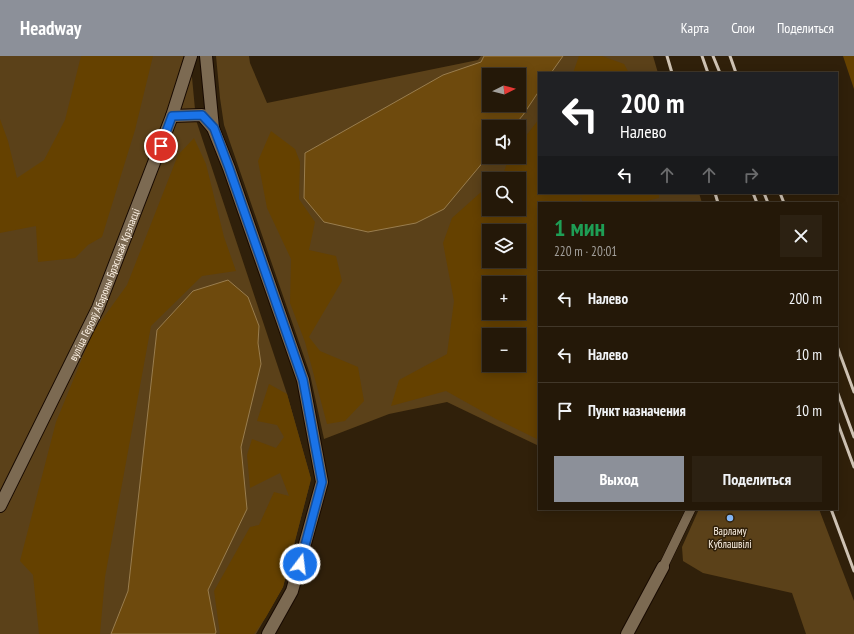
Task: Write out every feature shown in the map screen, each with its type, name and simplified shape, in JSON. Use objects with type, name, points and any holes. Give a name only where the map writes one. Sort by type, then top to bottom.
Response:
[{"type":"street","name":"вуліца Герояў Абароны Брэсцкай Крэпасці","points":[[0,506],[98,308],[172,116],[191,56]]},
{"type":"street","points":[[206,56],[214,128],[303,380],[322,482],[292,591],[268,634]]},
{"type":"street","points":[[172,116],[202,115],[214,128]]},
{"type":"street","points":[[627,634],[663,567]]},
{"type":"lane","points":[[663,567],[691,510]]},
{"type":"shaded area","points":[[0,56],[190,56],[196,120],[287,394],[311,479],[283,587],[256,634],[0,634]]},
{"type":"shaded area","points":[[81,56],[153,56],[135,130],[102,237],[88,245],[75,258],[38,262],[36,226],[0,233],[0,119],[8,141],[17,178],[44,160],[65,120]]},
{"type":"shaded area","points":[[216,56],[249,56],[250,63],[267,103],[478,60],[481,56],[653,56],[658,72],[538,72],[538,194],[699,194],[702,202],[538,202],[538,446],[447,402],[389,414],[324,439],[310,374],[224,125]]},
{"type":"shaded area","points":[[484,56],[563,56],[552,72],[538,72],[538,92],[526,110],[526,68],[482,68],[482,112],[525,112],[519,120],[482,120],[482,163],[444,209],[416,223],[368,232],[324,222],[304,198],[305,153],[443,75],[481,62]]},
{"type":"shaded area","points":[[579,56],[602,56],[624,64],[628,72],[573,72]]},
{"type":"shaded area","points":[[843,56],[854,56],[854,89]]},
{"type":"shaded area","points":[[538,120],[538,194],[659,194],[659,198],[642,202],[583,202],[581,197],[578,202],[538,202],[538,440],[496,419],[446,391],[391,406],[399,380],[447,354],[454,301],[443,243],[452,218],[482,191],[482,216],[526,216],[526,172],[504,172],[507,164],[526,164],[526,136]]},
{"type":"shaded area","points":[[271,131],[295,149],[300,162],[299,199],[315,222],[309,250],[336,256],[342,281],[309,337],[320,351],[358,367],[364,401],[345,421],[327,424],[305,342],[290,303],[291,259],[267,208],[258,161]]},
{"type":"shaded area","points":[[194,138],[206,164],[224,237],[236,271],[202,276],[151,326],[105,577],[100,634],[39,634],[33,575],[20,561],[56,422],[93,332],[127,285],[178,155]]},
{"type":"shaded area","points":[[228,280],[248,297],[259,326],[258,343],[261,364],[241,447],[247,509],[208,590],[216,632],[215,634],[111,634],[128,591],[157,330],[193,291]]},
{"type":"shaded area","points":[[269,384],[287,394],[311,479],[283,587],[266,617],[254,634],[220,634],[214,591],[250,527],[259,525],[274,492],[289,496],[280,473],[250,488],[247,455],[252,439],[276,448],[284,437],[277,425],[257,421]]},
{"type":"shaded area","points":[[699,510],[819,510],[854,601],[854,634],[806,634],[792,593],[703,573],[683,561],[682,547]]},
{"type":"railway","points":[[667,56],[672,72]]},
{"type":"railway","points":[[702,56],[708,72]]},
{"type":"railway","points":[[713,56],[720,72]]},
{"type":"railway","points":[[730,56],[736,72]]},
{"type":"railway","points":[[715,194],[718,202]]},
{"type":"railway","points":[[753,194],[757,202]]},
{"type":"railway","points":[[764,194],[768,202]]},
{"type":"railway","points":[[780,194],[784,202]]},
{"type":"railway","points":[[838,349],[854,392]]},
{"type":"railway","points":[[838,394],[854,437]]},
{"type":"railway","points":[[838,424],[854,467]]},
{"type":"railway","points":[[831,510],[854,571]]},
{"type":"place","name":"Варламу Кублашвілі","points":[[730,518]]},
{"type":"route","points":[[161,146],[172,116],[202,115],[214,128],[303,380],[322,482],[300,564]]}]
